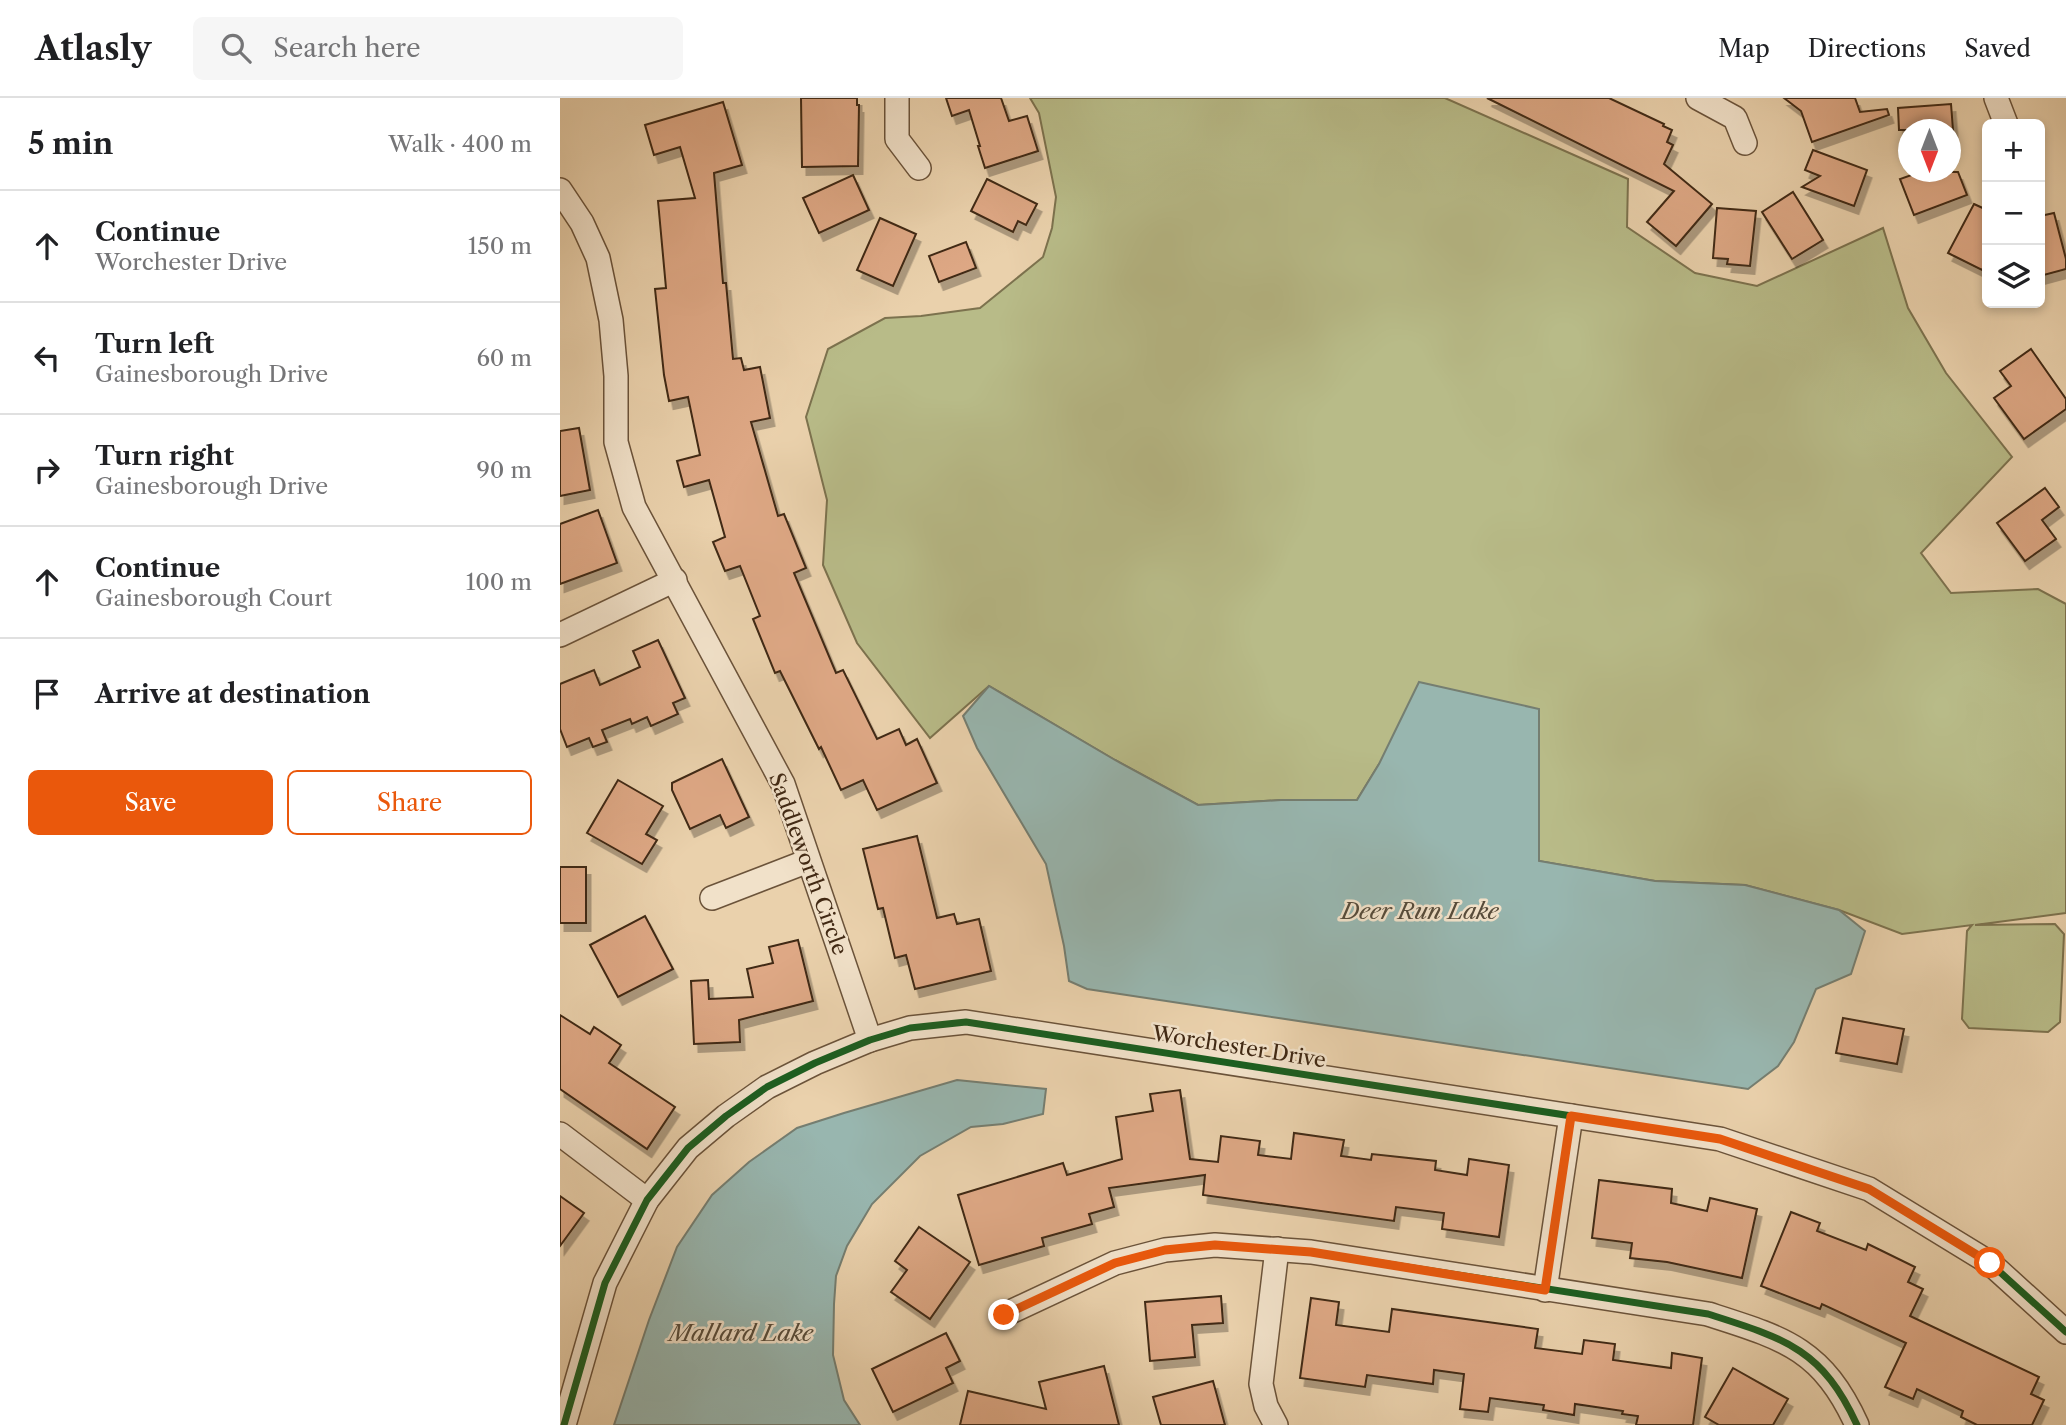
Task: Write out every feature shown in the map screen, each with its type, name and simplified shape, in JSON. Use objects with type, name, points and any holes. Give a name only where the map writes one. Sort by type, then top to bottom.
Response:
[{"type":"street","points":[[897,98],[897,139],[919,168]]},
{"type":"street","points":[[1698,98],[1735,118],[1745,143]]},
{"type":"street","points":[[1996,98],[2004,119]]},
{"type":"street","name":"Saddleworth Circle","points":[[560,190],[582,223],[598,258],[611,320],[616,376],[616,442],[634,507],[676,580],[783,784],[870,1040]]},
{"type":"street","points":[[560,635],[676,580]]},
{"type":"street","points":[[712,898],[808,861]]},
{"type":"street","name":"Worchester Drive","points":[[564,1425],[605,1283],[646,1200],[688,1148],[726,1116],[767,1087],[815,1063],[870,1040],[911,1028],[966,1022],[1720,1139],[1869,1189],[1990,1263],[2066,1332]]},
{"type":"street","points":[[1545,1290],[1571,1116]]},
{"type":"street","points":[[560,1134],[646,1200]]},
{"type":"street","points":[[1004,1315],[1115,1263],[1165,1250],[1215,1245],[1311,1252],[1708,1314],[1768,1333],[1795,1346],[1821,1368],[1842,1396],[1857,1425]]},
{"type":"street","points":[[1276,1425],[1266,1406],[1261,1384],[1277,1249]]},
{"type":"green space","points":[[1030,98],[1445,98],[1628,179],[1627,227],[1695,273],[1757,286],[1883,228],[1908,308],[1946,373],[2012,457],[1921,553],[1951,593],[2038,589],[2066,604],[2066,913],[1975,925],[2055,924],[2064,934],[2060,1022],[2048,1032],[1969,1028],[1962,1019],[1967,931],[1972,925],[1902,934],[1839,910],[1745,885],[1655,881],[1539,861],[1539,710],[1379,764],[1357,800],[1281,800],[1198,805],[989,686],[930,738],[857,643],[823,565],[827,500],[806,417],[828,349],[885,318],[980,308],[1043,257],[1052,228],[1056,197],[1039,113]]},
{"type":"water","name":"Deer Run Lake","points":[[1419,682],[1539,709],[1539,861],[1655,881],[1745,885],[1839,910],[1865,931],[1851,974],[1816,989],[1794,1042],[1778,1066],[1748,1089],[1087,989],[1069,981],[1046,864],[977,748],[963,716],[989,686],[1198,805],[1281,800],[1357,800],[1379,764]]},
{"type":"water","name":"Mallard Lake","points":[[957,1080],[1046,1089],[1043,1114],[1003,1124],[971,1127],[920,1156],[872,1204],[847,1246],[836,1276],[833,1355],[844,1400],[860,1425],[614,1425],[677,1247],[712,1195],[749,1162],[797,1128]]},
{"type":"building","points":[[801,98],[857,98],[858,166],[802,167]]},
{"type":"building","points":[[946,98],[1001,98],[1009,121],[1027,116],[1038,151],[985,168],[969,110],[952,116]]},
{"type":"building","points":[[1487,98],[1609,98],[1672,130],[1667,142],[1673,145],[1664,164],[1712,204],[1676,246],[1647,222],[1674,191]]},
{"type":"building","points":[[1784,98],[1855,98],[1860,112],[1887,109],[1889,115],[1812,142],[1801,111]]},
{"type":"building","points":[[723,102],[742,165],[714,173],[723,283],[726,283],[733,359],[741,358],[744,370],[760,367],[770,418],[751,422],[778,516],[784,514],[806,568],[794,573],[836,673],[843,670],[877,739],[899,729],[906,745],[917,739],[937,783],[877,810],[863,780],[841,790],[780,671],[775,673],[753,619],[760,616],[740,566],[725,571],[713,542],[725,537],[709,480],[684,487],[677,461],[700,455],[688,397],[669,401],[664,375],[655,289],[666,288],[658,201],[695,198],[680,147],[654,155],[645,125]]},
{"type":"building","points":[[1951,104],[1952,119],[1898,119],[1898,108]]},
{"type":"building","points":[[1813,150],[1867,170],[1854,206],[1802,187],[1820,176],[1805,170]]},
{"type":"building","points":[[853,175],[869,210],[819,233],[803,198]]},
{"type":"building","points":[[987,179],[1037,204],[1026,225],[1018,221],[1013,232],[971,211]]},
{"type":"building","points":[[1961,180],[1967,195],[1914,215],[1901,182],[1961,182]]},
{"type":"building","points":[[1793,192],[1823,240],[1792,259],[1762,212]]},
{"type":"building","points":[[1974,204],[1982,208],[1982,270],[1948,253]]},
{"type":"building","points":[[1717,208],[1756,211],[1750,266],[1727,264],[1728,259],[1713,258]]},
{"type":"building","points":[[2054,213],[2066,269],[2045,275],[2045,245],[2045,215]]},
{"type":"building","points":[[880,218],[916,234],[893,286],[857,270]]},
{"type":"building","points":[[966,242],[976,268],[939,282],[929,256]]},
{"type":"building","points":[[2031,349],[2066,399],[2066,409],[2024,439],[1994,398],[2011,386],[2000,371]]},
{"type":"building","points":[[579,428],[590,490],[560,496],[560,431]]},
{"type":"building","points":[[2045,488],[2059,507],[2042,520],[2056,539],[2025,561],[1997,523]]},
{"type":"building","points":[[598,510],[617,563],[560,584],[560,524]]},
{"type":"building","points":[[658,640],[685,698],[673,703],[678,714],[651,726],[647,717],[632,724],[630,719],[602,730],[607,742],[593,747],[589,738],[567,747],[560,729],[560,684],[594,670],[600,685],[640,667],[633,651]]},
{"type":"building","points":[[722,759],[749,817],[726,828],[720,815],[690,829],[672,790],[672,783]]},
{"type":"building","points":[[618,780],[663,806],[646,834],[657,840],[642,864],[587,833]]},
{"type":"building","points":[[917,836],[937,918],[954,914],[957,924],[979,919],[991,971],[915,989],[906,955],[895,958],[883,908],[878,909],[863,849]]},
{"type":"building","points":[[560,867],[586,867],[586,923],[560,923]]},
{"type":"building","points":[[645,916],[673,969],[618,997],[590,945]]},
{"type":"building","points":[[798,940],[813,1001],[739,1020],[740,1042],[694,1044],[691,981],[708,980],[709,999],[753,997],[747,969],[773,963],[769,947]]},
{"type":"building","points":[[560,1015],[590,1034],[594,1027],[621,1045],[609,1063],[675,1107],[647,1149],[560,1089]]},
{"type":"building","points":[[1843,1018],[1904,1029],[1897,1064],[1836,1053]]},
{"type":"building","points":[[1180,1090],[1190,1159],[1218,1162],[1221,1136],[1260,1141],[1258,1155],[1291,1159],[1294,1133],[1344,1140],[1341,1156],[1371,1160],[1372,1154],[1436,1161],[1435,1170],[1467,1175],[1469,1159],[1509,1165],[1499,1237],[1442,1229],[1444,1213],[1396,1207],[1394,1221],[1203,1195],[1205,1175],[1109,1188],[1114,1207],[1089,1214],[1092,1224],[1042,1238],[1044,1246],[979,1265],[958,1195],[1063,1163],[1067,1175],[1122,1159],[1116,1117],[1153,1111],[1150,1094]]},
{"type":"building","points":[[1599,1180],[1672,1189],[1671,1203],[1707,1211],[1710,1198],[1757,1209],[1742,1278],[1667,1262],[1630,1258],[1632,1243],[1592,1238]]},
{"type":"building","points":[[560,1196],[584,1213],[560,1246]]},
{"type":"building","points":[[1791,1212],[1820,1223],[1817,1231],[1866,1250],[1868,1244],[1915,1267],[1908,1282],[1923,1289],[1910,1316],[2039,1377],[2031,1394],[2044,1400],[2032,1425],[1977,1425],[1961,1417],[1963,1411],[1917,1389],[1913,1399],[1885,1387],[1906,1343],[1822,1304],[1820,1309],[1761,1286]]},
{"type":"building","points":[[919,1227],[970,1262],[930,1319],[891,1292],[907,1270],[895,1261]]},
{"type":"building","points":[[1221,1296],[1223,1323],[1192,1325],[1195,1357],[1150,1361],[1145,1302]]},
{"type":"building","points":[[1311,1298],[1339,1302],[1336,1325],[1389,1332],[1392,1309],[1538,1329],[1535,1348],[1582,1354],[1584,1340],[1615,1344],[1613,1360],[1671,1368],[1672,1353],[1702,1358],[1693,1425],[1636,1425],[1638,1416],[1622,1414],[1623,1411],[1575,1404],[1574,1415],[1543,1410],[1544,1405],[1490,1398],[1488,1412],[1460,1409],[1464,1374],[1434,1370],[1433,1384],[1367,1375],[1365,1387],[1300,1378]]},
{"type":"building","points":[[946,1333],[960,1361],[946,1368],[953,1383],[893,1412],[872,1369]]},
{"type":"building","points":[[1104,1366],[1119,1425],[960,1425],[968,1391],[1046,1409],[1039,1382]]},
{"type":"building","points":[[1733,1368],[1788,1399],[1773,1425],[1719,1425],[1705,1417]]},
{"type":"building","points":[[1213,1381],[1225,1425],[1161,1425],[1153,1397]]},
{"type":"cycle path","points":[[564,1425],[605,1283],[647,1200],[688,1148],[726,1116],[767,1087],[815,1063],[870,1040],[910,1028],[966,1022],[1720,1139],[1869,1189],[1990,1263],[2066,1332]]},
{"type":"cycle path","points":[[1004,1315],[1115,1263],[1165,1250],[1215,1245],[1311,1252],[1708,1314],[1779,1339],[1798,1350],[1814,1362],[1829,1379],[1844,1399],[1857,1425]]},
{"type":"route","points":[[1004,1315],[1115,1263],[1165,1250],[1215,1245],[1311,1252],[1545,1290],[1571,1116],[1720,1139],[1869,1189],[1990,1263]]}]
